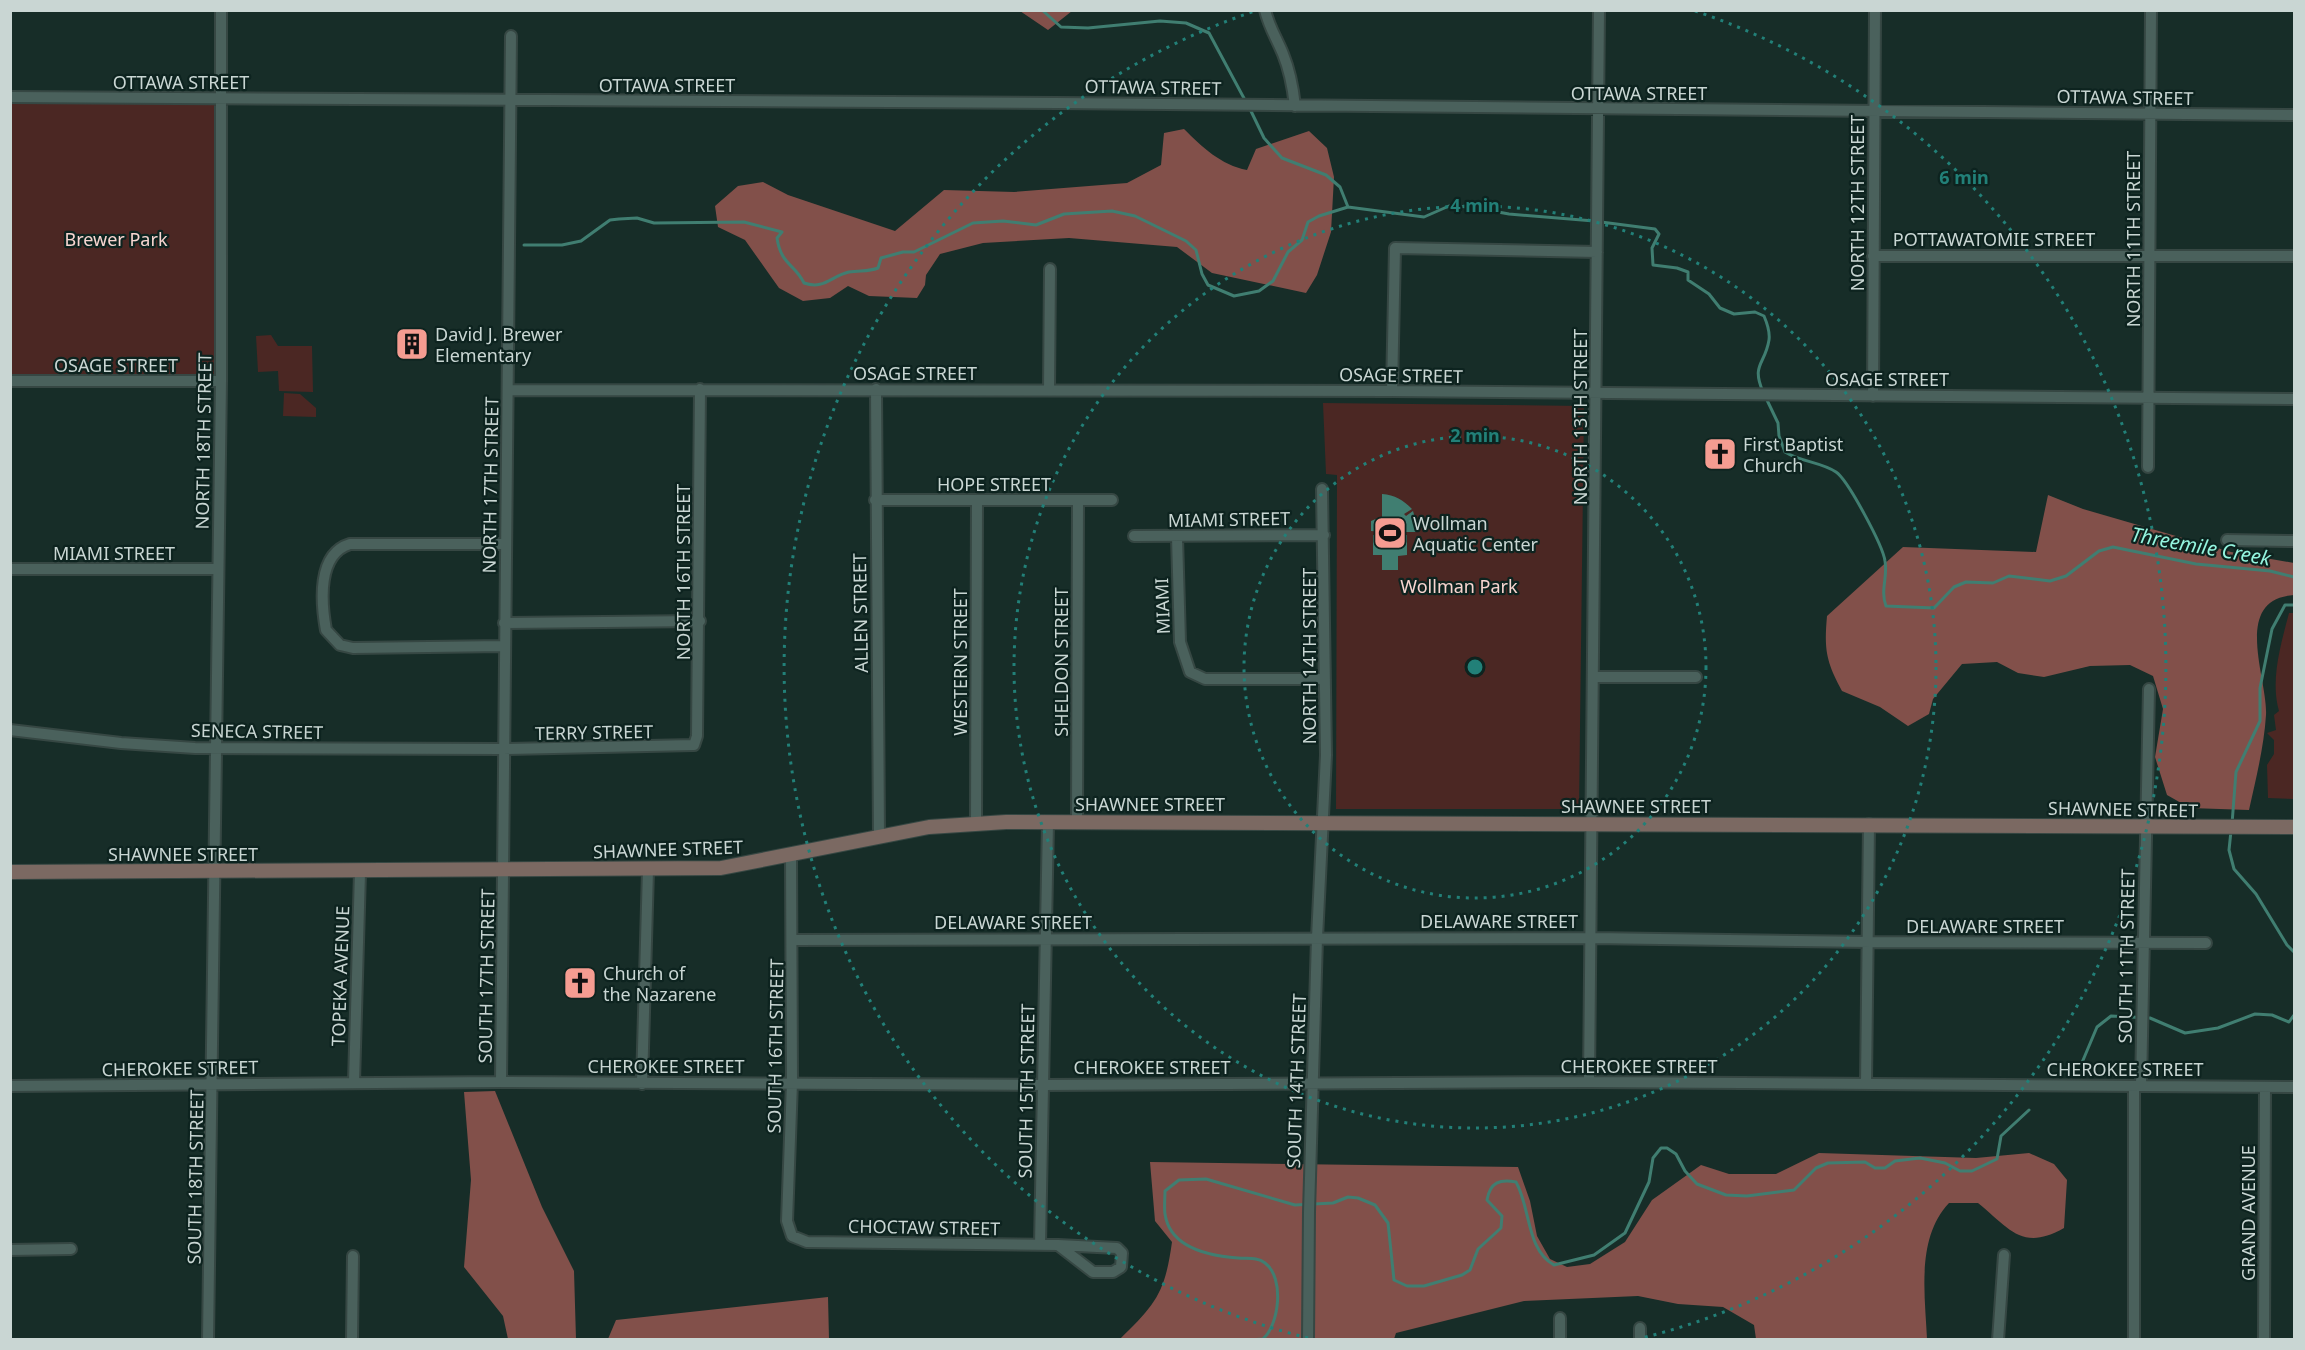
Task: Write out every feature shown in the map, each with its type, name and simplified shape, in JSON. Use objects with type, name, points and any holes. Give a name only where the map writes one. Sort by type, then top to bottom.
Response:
[{"type":"street","name":"NORTH 18TH STREET","points":[[215,872],[221,381],[221,10]]},
{"type":"street","points":[[1265,10],[1269,26],[1283,53],[1291,79],[1295,106]]},
{"type":"street","name":"NORTH 13TH STREET","points":[[1589,1082],[1598,395],[1599,10]]},
{"type":"street","name":"NORTH 12TH STREET","points":[[1873,396],[1875,10]]},
{"type":"street","name":"NORTH 11TH STREET","points":[[2148,467],[2151,10]]},
{"type":"street","name":"NORTH 17TH STREET","points":[[504,870],[504,623],[511,36]]},
{"type":"street","name":"OTTAWA STREET","points":[[10,97],[1262,105],[2295,115]]},
{"type":"street","points":[[1392,391],[1395,248],[1597,252]]},
{"type":"street","name":"POTTAWATOMIE STREET","points":[[1873,256],[2295,256]]},
{"type":"street","points":[[1049,390],[1050,269]]},
{"type":"street","name":"OSAGE STREET","points":[[10,381],[221,381]]},
{"type":"street","name":"NORTH 16TH STREET","points":[[685,747],[694,745],[697,736],[700,621],[700,389]]},
{"type":"street","name":"ALLEN STREET","points":[[876,389],[879,836]]},
{"type":"street","name":"OSAGE STREET","points":[[507,390],[1392,391],[1598,395],[1740,394],[2295,399]]},
{"type":"street","name":"NORTH 14TH STREET","points":[[1321,823],[1326,754],[1322,489]]},
{"type":"street","name":"HOPE STREET","points":[[875,500],[1112,500]]},
{"type":"street","name":"WESTERN STREET","points":[[976,823],[977,501]]},
{"type":"street","name":"SHELDON STREET","points":[[1077,822],[1078,501]]},
{"type":"street","name":"MIAMI STREET","points":[[1134,536],[1324,535]]},
{"type":"street","name":"MIAMI","points":[[1177,537],[1180,642],[1190,672],[1205,678],[1325,678]]},
{"type":"street","points":[[2226,540],[2295,541]]},
{"type":"street","points":[[504,646],[353,648],[340,645],[327,630],[325,582],[328,560],[333,552],[350,544],[505,544]]},
{"type":"street","name":"MIAMI STREET","points":[[10,569],[217,569]]},
{"type":"street","points":[[504,623],[700,621]]},
{"type":"street","points":[[1593,677],[1696,677]]},
{"type":"street","points":[[2145,827],[2149,689]]},
{"type":"street","name":"SENECA STREET","points":[[10,730],[121,743],[217,748],[504,749]]},
{"type":"street","name":"TERRY STREET","points":[[504,749],[685,747]]},
{"type":"street","name":"SOUTH 15TH STREET","points":[[1040,1245],[1048,822]]},
{"type":"street","name":"SHAWNEE STREET","points":[[10,872],[360,872],[721,868],[929,827],[976,823],[2295,827]]},
{"type":"street","name":"SOUTH 14TH STREET","points":[[1308,1340],[1309,1212],[1321,823]]},
{"type":"street","points":[[1866,1084],[1869,825]]},
{"type":"street","name":"SOUTH 11TH STREET","points":[[2134,1340],[2137,1086],[2145,827]]},
{"type":"street","name":"SOUTH 16TH STREET","points":[[791,856],[792,1082],[787,1221],[792,1236]]},
{"type":"street","name":"SOUTH 17TH STREET","points":[[501,1082],[504,870]]},
{"type":"street","points":[[642,1084],[648,870]]},
{"type":"street","name":"SOUTH 18TH STREET","points":[[208,1340],[215,872]]},
{"type":"street","name":"TOPEKA AVENUE","points":[[354,1082],[360,872]]},
{"type":"street","name":"DELAWARE STREET","points":[[792,940],[1592,938],[2205,943]]},
{"type":"street","name":"CHEROKEE STREET","points":[[10,1086],[354,1082],[642,1084],[792,1082],[1043,1085],[1589,1082],[2295,1087]]},
{"type":"street","name":"GRAND AVENUE","points":[[2264,1340],[2265,1087]]},
{"type":"street","name":"CHOCTAW STREET","points":[[792,1236],[807,1242],[1110,1245],[1122,1253],[1121,1267],[1113,1272],[1093,1272],[1058,1245]]},
{"type":"street","points":[[10,1250],[71,1249]]},
{"type":"street","points":[[1998,1340],[2004,1255]]},
{"type":"street","points":[[352,1340],[353,1256]]},
{"type":"street","points":[[1560,1318],[1560,1340]]},
{"type":"street","points":[[1640,1328],[1640,1340]]},
{"type":"green space","name":"Brewer Park","points":[[11,97],[221,99],[221,381],[11,381]]},
{"type":"green space","points":[[271,335],[278,346],[312,346],[313,392],[279,391],[278,371],[258,372],[256,336]]},
{"type":"green space","points":[[284,393],[300,394],[316,408],[316,417],[283,416]]},
{"type":"green space","name":"Wollman Park","points":[[1323,403],[1584,406],[1579,809],[1336,809],[1337,475],[1326,474]]},
{"type":"green space","points":[[2289,613],[2294,613],[2294,799],[2268,798],[2267,765],[2274,754],[2274,740],[2267,733],[2276,730],[2274,715],[2279,711],[2276,675]]},
{"type":"shaded area","points":[[1072,10],[1048,30],[1020,11]]},
{"type":"shaded area","points":[[1184,129],[1220,160],[1247,170],[1256,149],[1309,131],[1327,148],[1334,177],[1331,232],[1317,275],[1306,293],[1212,273],[1177,247],[1069,238],[983,243],[940,254],[926,275],[925,285],[917,298],[869,296],[848,286],[830,298],[803,301],[779,288],[745,240],[718,227],[715,206],[738,186],[763,182],[788,195],[895,231],[944,190],[1014,192],[1127,183],[1161,165],[1164,133]]},
{"type":"shaded area","name":"Wollman Aquatic Center","points":[[1382,494],[1398,498],[1412,509],[1404,514],[1406,516],[1413,511],[1419,532],[1398,532],[1399,535],[1407,535],[1407,555],[1398,556],[1398,570],[1382,570],[1382,555],[1373,555],[1373,535],[1382,535],[1382,532],[1371,531],[1371,521],[1378,518],[1382,520]]},
{"type":"shaded area","points":[[2048,495],[2083,509],[2231,552],[2294,563],[2294,595],[2275,600],[2263,610],[2258,625],[2257,643],[2266,715],[2262,751],[2249,810],[2190,808],[2167,795],[2155,757],[2163,709],[2153,676],[2130,665],[2090,666],[2044,677],[2018,673],[1997,662],[1962,664],[1933,699],[1929,714],[1908,726],[1880,707],[1842,691],[1827,655],[1827,616],[1903,547],[2036,552]]},
{"type":"shaded area","points":[[495,1091],[542,1207],[574,1271],[576,1339],[508,1339],[503,1316],[464,1267],[471,1180],[464,1092]]},
{"type":"shaded area","points":[[1819,1153],[1976,1158],[2029,1153],[2054,1164],[2067,1180],[2064,1228],[2050,1235],[2037,1238],[2027,1237],[2008,1228],[1978,1203],[1949,1203],[1938,1217],[1927,1250],[1924,1286],[1927,1339],[1756,1339],[1754,1325],[1723,1307],[1678,1304],[1638,1296],[1524,1301],[1396,1333],[1394,1339],[1119,1340],[1142,1317],[1157,1297],[1166,1274],[1172,1242],[1155,1221],[1150,1162],[1518,1167],[1530,1201],[1537,1236],[1550,1259],[1567,1267],[1590,1264],[1625,1242],[1652,1200],[1701,1165],[1729,1174],[1776,1174]]},
{"type":"shaded area","points":[[828,1297],[829,1339],[608,1339],[616,1320]]},
{"type":"waterway","name":"Threemile Creek","points":[[1042,10],[1061,27],[1088,28],[1160,21],[1186,23],[1209,33],[1246,102]]},
{"type":"waterway","name":"Threemile Creek","points":[[1249,107],[1264,138],[1282,158],[1326,175],[1340,187],[1348,207],[1424,217],[1449,206],[1471,207],[1509,214],[1594,221]]},
{"type":"waterway","points":[[524,245],[562,245],[581,241],[610,220],[619,219],[637,218],[654,223],[744,222],[782,232],[777,238],[785,259],[804,283],[817,285],[849,272],[878,268],[881,258],[903,252],[914,252],[973,223],[1003,221],[1036,225],[1064,214],[1112,211],[1135,216],[1186,241],[1196,250],[1202,274],[1208,285],[1234,296],[1259,291],[1273,281],[1288,252],[1302,240],[1308,222],[1348,207]]},
{"type":"waterway","name":"Threemile Creek","points":[[1601,222],[1655,229],[1659,234],[1652,248],[1653,265],[1688,272],[1688,280],[1709,294],[1720,308],[1734,314],[1755,312],[1764,316],[1769,337],[1758,376],[1763,392]]},
{"type":"waterway","name":"Threemile Creek","points":[[1766,398],[1778,423],[1779,436],[1785,452],[1836,472],[1856,500],[1883,553],[1886,573],[1884,594],[1886,606],[1934,608],[1954,587],[1966,582],[1993,583],[2009,576],[2050,581],[2066,576],[2099,551],[2113,547],[2196,564],[2270,571],[2294,577]]},
{"type":"waterway","points":[[2232,824],[2236,772],[2260,721],[2260,688],[2272,629],[2285,605],[2294,605]]},
{"type":"waterway","points":[[2231,831],[2229,850],[2234,869],[2256,894],[2287,945],[2294,952]]},
{"type":"waterway","points":[[2081,1065],[2097,1027],[2111,1016],[2150,1018],[2185,1033],[2218,1028],[2255,1014],[2272,1015],[2289,1022],[2294,1015]]},
{"type":"waterway","points":[[1249,1340],[1263,1339],[1273,1323],[1278,1301],[1275,1279],[1271,1270],[1262,1261],[1204,1252],[1193,1248],[1175,1235],[1168,1226],[1165,1214],[1165,1191],[1179,1180],[1206,1179],[1295,1205],[1333,1203],[1348,1197],[1358,1198],[1375,1205],[1388,1223],[1394,1280],[1407,1286],[1424,1286],[1462,1275],[1470,1270],[1478,1249],[1501,1228],[1502,1216],[1487,1200],[1488,1194],[1497,1183],[1516,1182],[1538,1249],[1554,1265],[1594,1255],[1625,1233],[1649,1182],[1653,1158],[1661,1148],[1667,1148],[1676,1154],[1685,1171],[1697,1184],[1726,1195],[1747,1196],[1794,1190],[1816,1168],[1828,1163],[1865,1162],[1875,1168],[1885,1168],[1895,1161],[1920,1158],[1945,1163],[1960,1171],[1972,1171],[1997,1159],[2001,1136],[2029,1110]]},
{"type":"place","name":"David J. Brewer Elementary","points":[[412,344]]},
{"type":"place","name":"First Baptist Church","points":[[1720,454]]},
{"type":"place","name":"Wollman Aquatic Center","points":[[1390,533]]},
{"type":"place","name":"Church of the Nazarene","points":[[580,983]]}]
